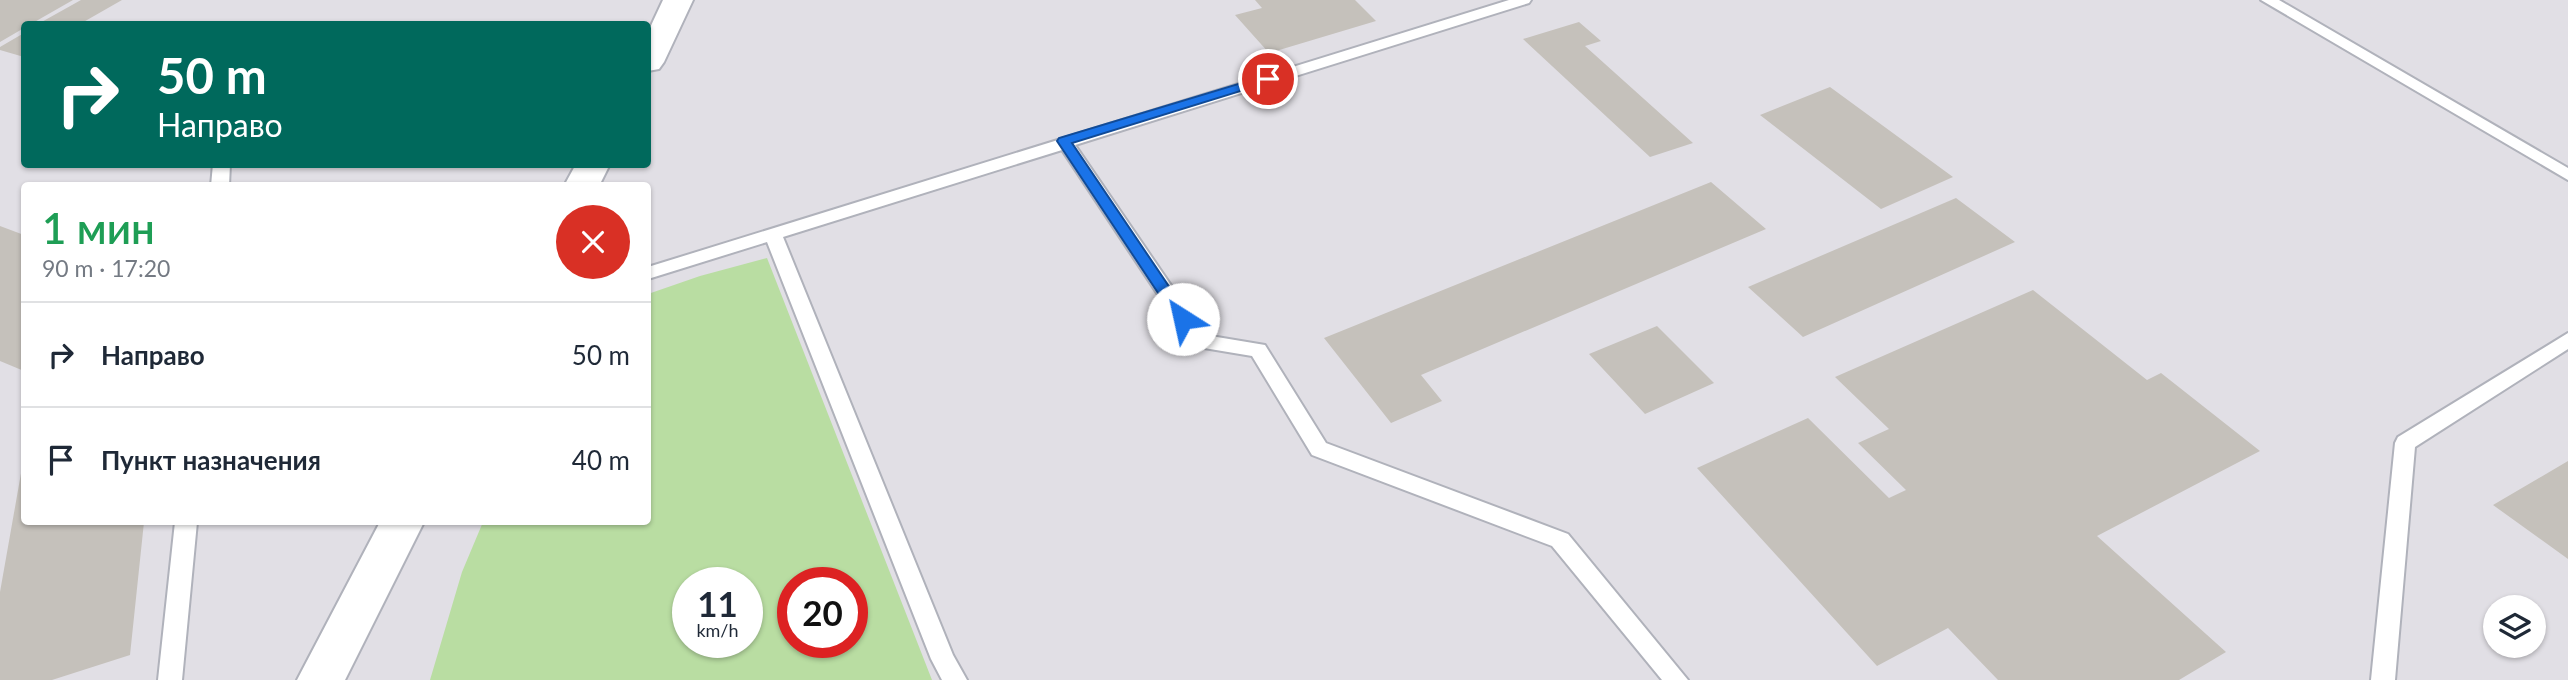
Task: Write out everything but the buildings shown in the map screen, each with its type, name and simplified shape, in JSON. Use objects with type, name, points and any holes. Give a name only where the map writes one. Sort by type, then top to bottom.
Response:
[{"type":"street","points":[[651,56],[679,3],[678,0]]},
{"type":"street","points":[[321,680],[400,525]]},
{"type":"lane","points":[[651,272],[1064,141],[1524,0]]},
{"type":"lane","points":[[2268,0],[2568,175]]},
{"type":"lane","points":[[1064,141],[1199,341],[1258,350],[1319,449],[1560,540],[1676,680]]},
{"type":"lane","points":[[773,234],[943,659],[955,680]]},
{"type":"lane","points":[[2384,680],[2405,443],[2568,340]]},
{"type":"lane","points":[[170,680],[186,525]]},
{"type":"shaded area","points":[[0,0],[2568,0],[2568,680],[0,680]]},
{"type":"green space","points":[[767,258],[932,680],[430,680],[462,572],[482,525],[651,525],[651,293]]},
{"type":"route","points":[[1183,319],[1090,184],[1064,141],[1268,79]]}]
